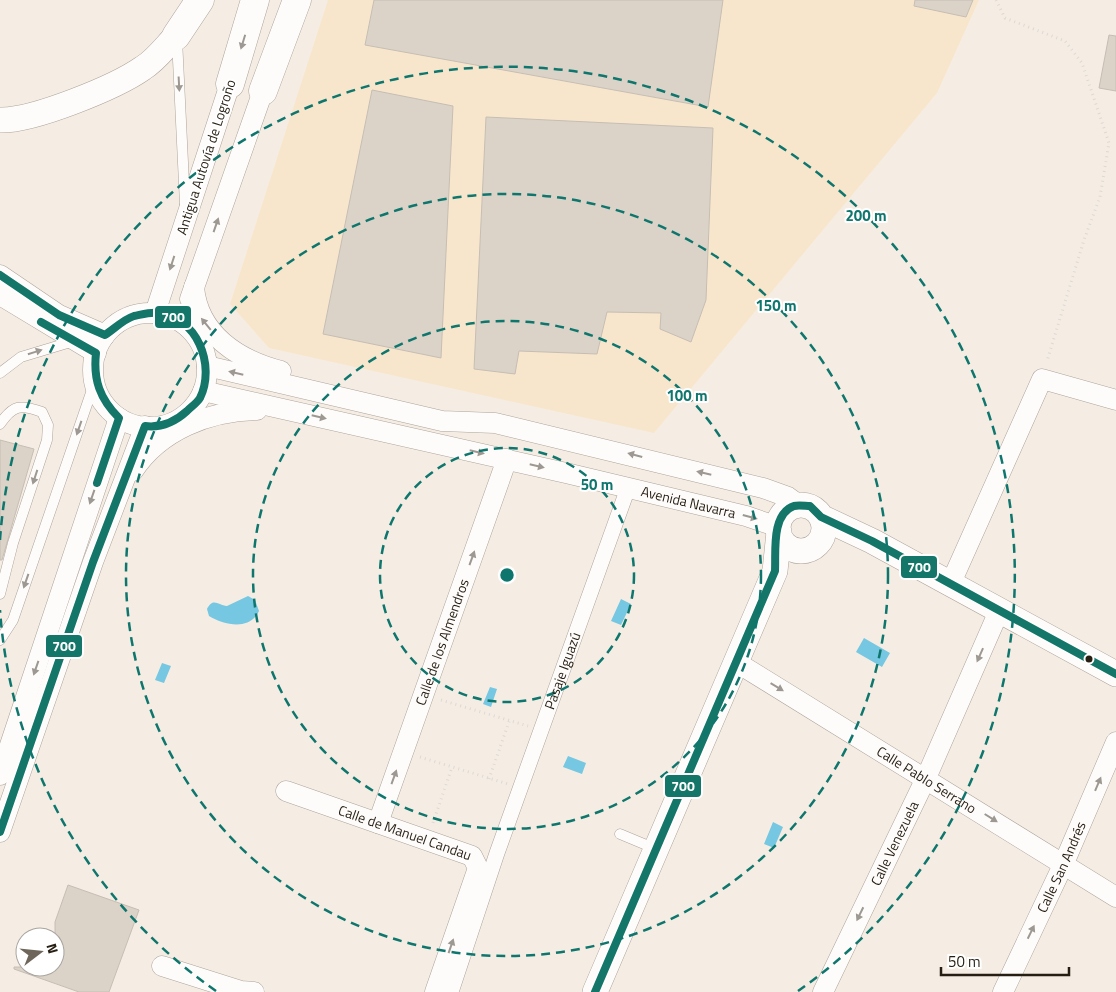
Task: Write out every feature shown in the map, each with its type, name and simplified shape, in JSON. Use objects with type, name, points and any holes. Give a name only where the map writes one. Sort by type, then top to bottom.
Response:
[{"type":"highway","points":[[176,36],[200,0]]},
{"type":"highway","name":"Antigua Autovía de Logroño","points":[[230,84],[256,0]]},
{"type":"highway","points":[[263,91],[297,0]]},
{"type":"street","points":[[3,125],[85,97],[144,68],[176,36]]},
{"type":"street","name":"Antigua Autovía de Logroño","points":[[156,312],[230,84]]},
{"type":"street","points":[[181,322],[263,91]]},
{"type":"street","points":[[0,275],[100,344]]},
{"type":"street","points":[[194,287],[201,317],[218,339],[238,356],[260,366],[768,489],[788,497],[799,505]]},
{"type":"street","points":[[0,295],[75,341],[100,344]]},
{"type":"street","points":[[156,312],[181,322],[190,329],[202,344],[207,366],[206,383],[199,400],[187,414],[172,423],[154,427],[136,425],[119,418],[106,405],[95,382],[93,371],[100,344],[119,322],[136,314],[156,312]]},
{"type":"street","points":[[207,366],[442,421],[495,423]]},
{"type":"street","points":[[950,584],[1042,379],[1116,400]]},
{"type":"street","points":[[203,391],[292,411]]},
{"type":"street","points":[[122,490],[137,466],[155,447],[182,428],[208,416],[233,411],[292,411]]},
{"type":"street","name":"Avenida Navarra","points":[[292,411],[507,459],[746,516],[778,530]]},
{"type":"street","points":[[2,756],[119,418]]},
{"type":"street","points":[[0,832],[93,562],[145,426]]},
{"type":"street","name":"Calle de los Almendros","points":[[378,823],[507,459]]},
{"type":"street","name":"Pasaje Iguazú","points":[[452,992],[497,854],[628,488]]},
{"type":"street","points":[[595,992],[775,571],[778,530],[784,512],[799,505],[810,506],[821,517],[872,541],[1116,674]]},
{"type":"street","points":[[775,571],[809,548],[824,528],[821,517]]},
{"type":"street","points":[[778,530],[780,538],[788,548],[809,548],[872,541]]},
{"type":"street","name":"Calle Venezuela","points":[[823,992],[926,778],[999,610]]},
{"type":"street","name":"Calle Pablo Serrano","points":[[736,662],[1064,863],[1116,897]]},
{"type":"street","name":"Calle San Andrés","points":[[1002,992],[1064,863],[1116,742]]},
{"type":"street","name":"Calle de Manuel Candau","points":[[286,792],[472,856],[478,868],[435,992]]},
{"type":"street","points":[[162,966],[241,992],[254,992]]},
{"type":"lane","points":[[176,36],[186,220]]},
{"type":"lane","points":[[0,373],[21,357],[75,341]]},
{"type":"lane","points":[[0,640],[13,620],[95,382]]},
{"type":"lane","points":[[0,424],[8,412],[19,407],[42,412],[48,425],[47,440],[13,543],[0,594]]},
{"type":"lane","points":[[620,834],[656,849]]},
{"type":"path","points":[[996,0],[1005,18],[1064,41],[1082,63],[1109,143],[1100,197],[1084,240],[1042,379]]},
{"type":"path","points":[[423,695],[542,731]]},
{"type":"path","points":[[489,779],[510,720]]},
{"type":"path","points":[[403,752],[521,788]]},
{"type":"path","points":[[426,840],[452,767]]},
{"type":"shaded area","points":[[328,0],[979,0],[937,93],[654,433],[269,348],[230,304]]},
{"type":"water","points":[[248,596],[255,600],[259,611],[250,621],[243,624],[229,624],[209,616],[207,609],[211,603],[227,606]]},
{"type":"water","points":[[621,599],[631,604],[621,625],[611,621]]},
{"type":"water","points":[[864,638],[890,653],[882,667],[856,652]]},
{"type":"water","points":[[162,663],[171,666],[164,683],[155,680]]},
{"type":"water","points":[[490,687],[497,689],[491,707],[483,704]]},
{"type":"water","points":[[568,756],[586,763],[582,774],[563,767]]},
{"type":"water","points":[[773,822],[783,827],[774,848],[764,844]]},
{"type":"building","points":[[374,0],[723,0],[708,107],[365,45]]},
{"type":"building","points":[[915,0],[973,0],[966,17],[914,6]]},
{"type":"building","points":[[1109,35],[1116,36],[1116,91],[1099,88]]},
{"type":"building","points":[[372,90],[453,106],[441,358],[323,334]]},
{"type":"building","points":[[486,117],[713,128],[706,300],[691,342],[660,329],[661,313],[607,312],[597,354],[519,351],[515,374],[474,369]]},
{"type":"building","points":[[0,440],[34,449],[2,560],[0,560]]},
{"type":"building","points":[[68,885],[139,910],[109,992],[79,992],[37,977],[65,977],[65,927],[55,927]]},
{"type":"transit line","name":"700","points":[[0,275],[59,315],[105,335],[130,317],[148,313],[171,316],[183,323],[200,344],[206,371],[200,398],[194,405],[178,418],[168,423],[157,426],[145,426],[93,562],[0,832]]},
{"type":"transit line","name":"700","points":[[41,322],[96,353],[95,363],[99,388],[107,404],[119,418],[97,483]]},
{"type":"transit line","name":"700","points":[[595,992],[775,571],[776,534],[781,517],[787,510],[794,506],[810,506],[821,517],[872,541],[1116,674]]}]
